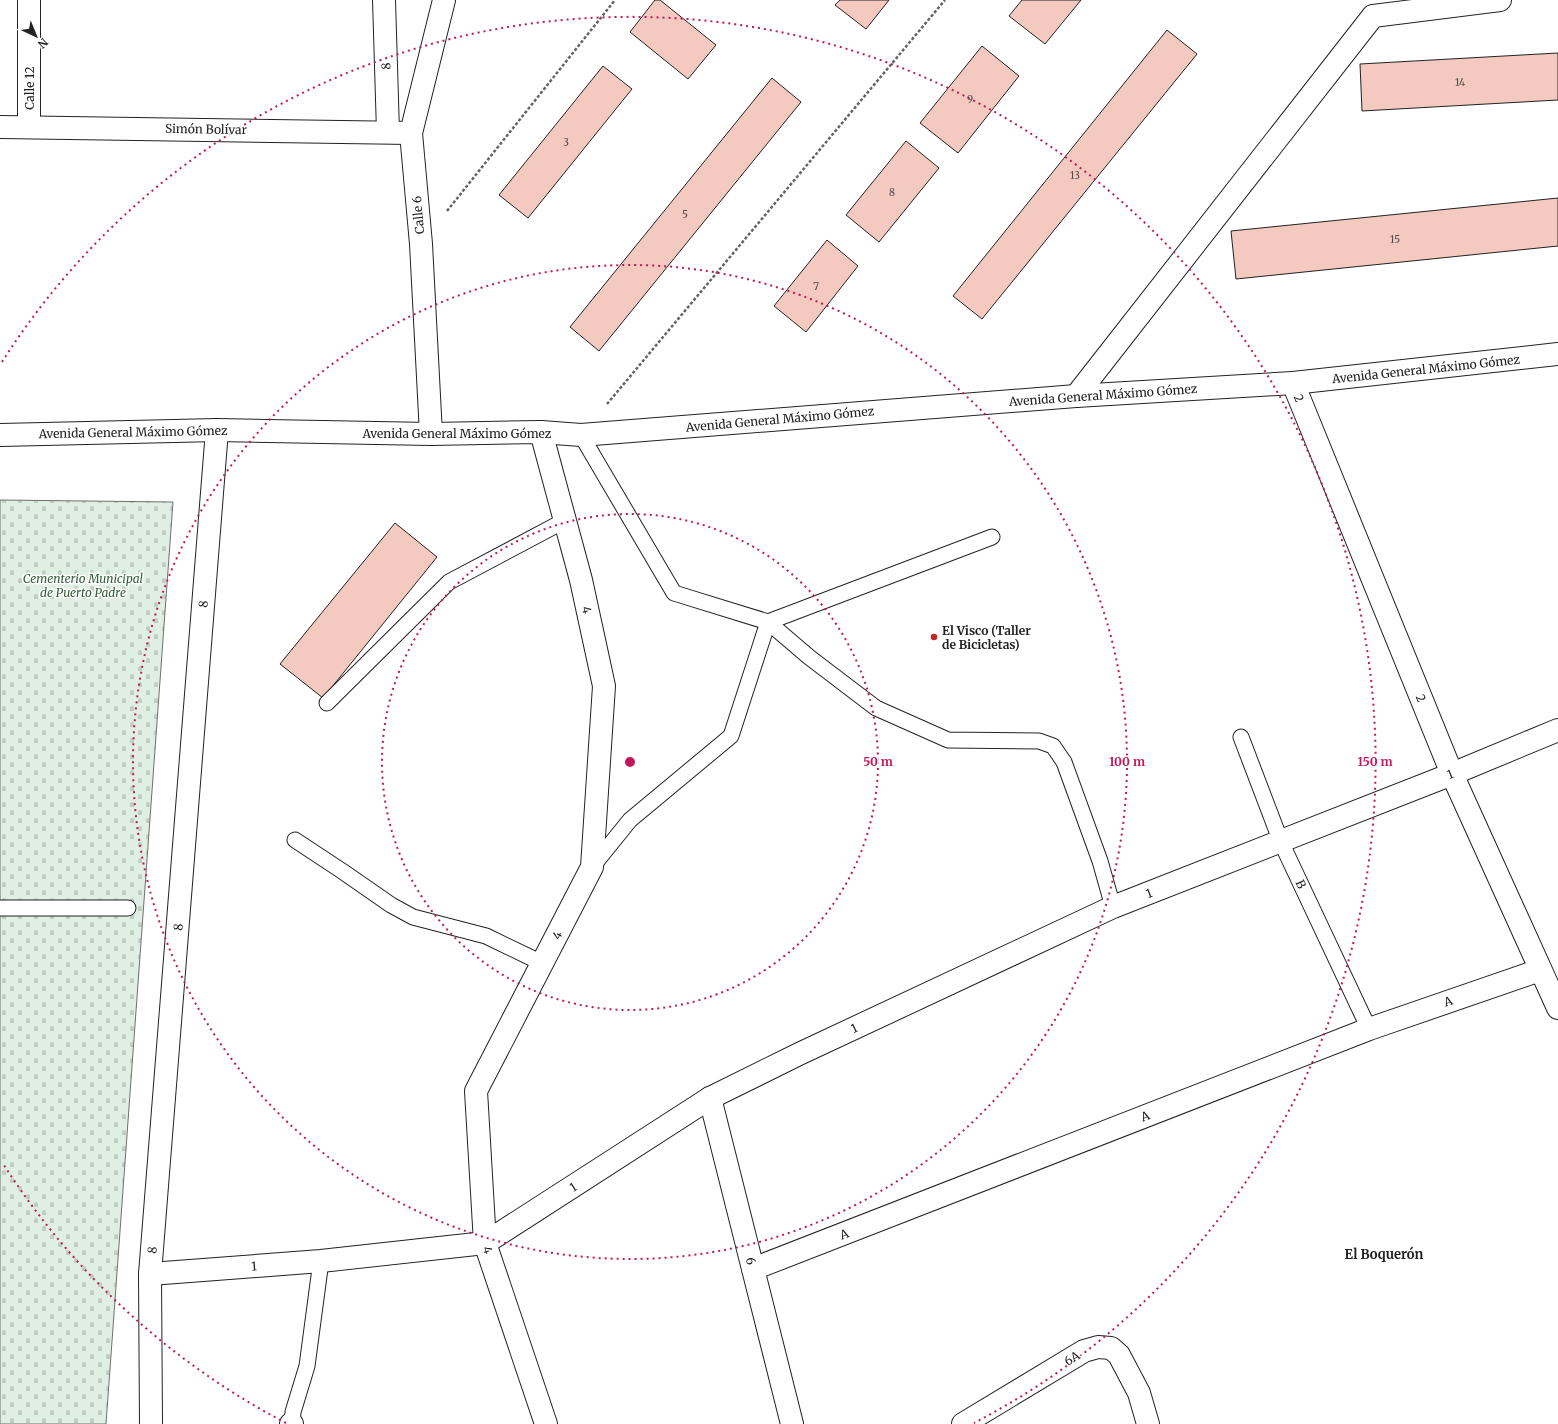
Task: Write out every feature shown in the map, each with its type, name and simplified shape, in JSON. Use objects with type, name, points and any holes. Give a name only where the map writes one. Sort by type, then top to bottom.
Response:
[{"type":"street","name":"Calle 12","points":[[29,0],[29,127]]},
{"type":"street","name":"8","points":[[384,0],[388,132]]},
{"type":"street","name":"Calle 6","points":[[431,434],[421,244],[411,133],[444,0]]},
{"type":"street","points":[[1076,396],[1373,16],[1500,0]]},
{"type":"street","name":"Simón Bolívar","points":[[0,127],[411,133]]},
{"type":"street","name":"Avenida General Máximo Gómez","points":[[0,435],[217,430],[431,434],[541,432],[580,435],[1076,396],[1293,383],[1558,354]]},
{"type":"street","name":"2","points":[[1293,383],[1452,774],[1558,1008]]},
{"type":"street","name":"8","points":[[151,1424],[150,1274],[217,430]]},
{"type":"street","name":"4","points":[[541,432],[581,580],[604,686],[592,867],[476,1090],[485,1243],[546,1424]]},
{"type":"street","name":"1","points":[[150,1274],[321,1261],[485,1243],[710,1098],[806,1051],[1113,907],[1452,774],[1558,730]]},
{"type":"street","name":"A","points":[[753,1269],[1369,1028],[1540,970]]},
{"type":"street","name":"6","points":[[710,1098],[792,1424]]},
{"type":"street","name":"6A","points":[[963,1424],[1084,1351],[1098,1347],[1111,1348],[1119,1355],[1139,1393],[1148,1424]]},
{"type":"lane","points":[[580,435],[674,593],[768,622],[809,657],[876,708],[948,740],[1039,741],[1053,746],[1064,762],[1100,861],[1113,907]]},
{"type":"lane","points":[[327,703],[449,582],[564,521]]},
{"type":"lane","points":[[768,622],[992,536]]},
{"type":"lane","points":[[592,867],[630,820],[731,736],[768,622]]},
{"type":"lane","name":"B","points":[[1241,737],[1281,842],[1369,1028]]},
{"type":"lane","points":[[295,840],[390,905],[413,917],[486,936],[542,963]]},
{"type":"lane","points":[[0,908],[128,908]]},
{"type":"lane","points":[[291,1424],[292,1412],[307,1366],[321,1261]]},
{"type":"path","points":[[421,244],[615,0]]},
{"type":"path","points":[[580,435],[945,0]]},
{"type":"green space","name":"Cementerio Municipal de Puerto Padre","points":[[0,500],[173,502],[106,1424],[0,1424]]},
{"type":"building","points":[[655,0],[660,0],[716,45],[688,79],[630,32]]},
{"type":"building","points":[[840,0],[889,0],[866,29],[835,5]]},
{"type":"building","points":[[1022,0],[1081,0],[1045,44],[1009,16]]},
{"type":"building","points":[[1167,30],[1197,54],[982,319],[953,296]]},
{"type":"building","points":[[982,46],[1019,76],[958,153],[920,123]]},
{"type":"building","points":[[1558,53],[1558,100],[1362,111],[1360,64]]},
{"type":"building","points":[[603,66],[632,89],[528,218],[499,195]]},
{"type":"building","points":[[772,78],[801,102],[599,351],[570,327]]},
{"type":"building","points":[[906,141],[939,168],[879,242],[846,215]]},
{"type":"building","points":[[1558,198],[1558,246],[1236,279],[1231,231]]},
{"type":"building","points":[[827,240],[858,266],[806,332],[774,306]]},
{"type":"building","points":[[395,523],[437,557],[323,698],[280,664]]},
{"type":"place","name":"El Visco (Taller de Bicicletas)","points":[[934,637]]},
{"type":"district","name":"El Boquerón","points":[[1384,1254]]}]
